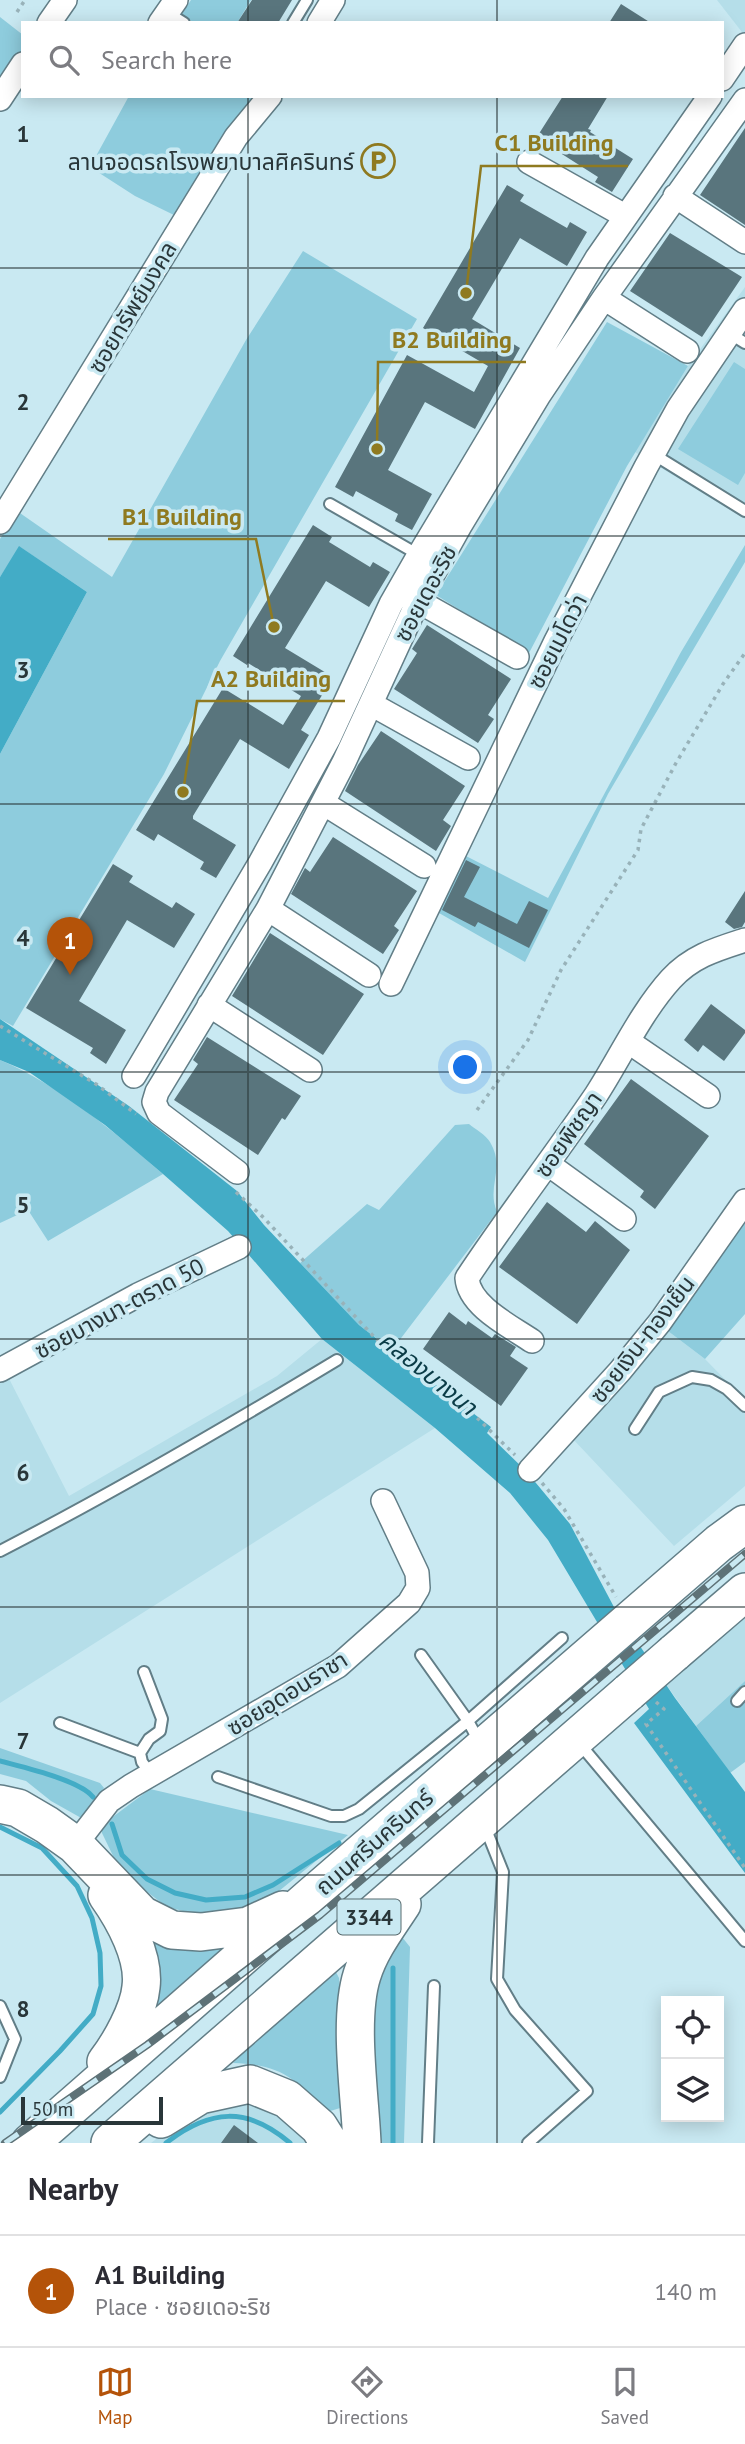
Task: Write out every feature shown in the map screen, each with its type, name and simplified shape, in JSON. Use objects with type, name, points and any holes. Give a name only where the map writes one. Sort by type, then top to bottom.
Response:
[{"type":"main road","name":"ถนนศรีนครินทร์","points":[[30,2143],[307,1899],[475,1735],[599,1647],[732,1533],[745,1515]]},
{"type":"main road","name":"3344","points":[[110,2143],[575,1738],[642,1696],[674,1653],[745,1592]]},
{"type":"main road","points":[[0,1804],[18,1808],[47,1825],[120,1889],[142,1915],[172,1930],[201,1933],[248,1926],[307,1899]]},
{"type":"main road","points":[[71,2108],[117,2048],[130,2023],[142,1987],[138,1957],[124,1919],[80,1852]]},
{"type":"main road","points":[[362,2143],[355,2017],[362,1976],[373,1949],[426,1868]]},
{"type":"main road","points":[[120,2143],[200,2095],[250,2084],[287,2099],[319,2127],[328,2143]]},
{"type":"street","points":[[51,21],[65,0]]},
{"type":"street","points":[[320,21],[333,0]]},
{"type":"street","points":[[724,76],[745,45]]},
{"type":"street","points":[[0,99],[21,67]]},
{"type":"street","name":"ซอยทรัพย์มงคล","points":[[0,522],[236,137],[268,98]]},
{"type":"street","points":[[134,1076],[260,863],[316,761],[391,604],[419,555],[597,258],[709,98]]},
{"type":"street","name":"ซอยเดอะริช","points":[[150,1115],[157,1092],[268,909],[323,803],[418,601],[538,395],[676,196],[742,110]]},
{"type":"street","points":[[529,162],[625,216]]},
{"type":"street","points":[[676,196],[745,242]]},
{"type":"street","points":[[604,298],[687,351]]},
{"type":"street","name":"ซอยเมโดว่า","points":[[391,984],[556,641],[653,454],[678,409],[737,338],[745,310]]},
{"type":"street","points":[[418,601],[517,657]]},
{"type":"street","points":[[371,704],[468,758]]},
{"type":"street","points":[[323,803],[424,866]]},
{"type":"street","points":[[268,909],[369,975]]},
{"type":"street","name":"ซอยพิชญา","points":[[532,1341],[474,1300],[467,1288],[467,1278],[548,1164],[672,978],[706,952],[745,940]]},
{"type":"street","points":[[209,1005],[310,1070]]},
{"type":"street","points":[[629,1042],[708,1096]]},
{"type":"street","points":[[150,1115],[232,1179]]},
{"type":"street","points":[[548,1164],[624,1219]]},
{"type":"street","name":"ซอยเงิน-ทองเย็น","points":[[530,1470],[652,1332],[745,1201]]},
{"type":"street","name":"ซอยบางนา-ตราด 50","points":[[0,1370],[138,1295],[239,1247]]},
{"type":"street","name":"ซอยอุดอนราชา","points":[[80,1852],[109,1801],[338,1666],[409,1602],[418,1588],[417,1573],[383,1501]]},
{"type":"lane","points":[[294,21],[307,0]]},
{"type":"lane","points":[[653,454],[745,511]]},
{"type":"lane","points":[[330,504],[419,555]]},
{"type":"lane","points":[[0,1551],[93,1504],[337,1360]]},
{"type":"lane","points":[[635,1429],[659,1392],[692,1377],[711,1380],[727,1389],[745,1406]]},
{"type":"lane","points":[[218,1777],[331,1816],[344,1816],[475,1735],[562,1638]]},
{"type":"lane","points":[[421,1655],[475,1735]]},
{"type":"lane","points":[[144,1672],[162,1719],[160,1731],[143,1745],[140,1753],[142,1762],[151,1774]]},
{"type":"lane","points":[[737,1701],[745,1692]]},
{"type":"lane","points":[[60,1723],[140,1753]]},
{"type":"lane","points":[[575,1738],[745,1941]]},
{"type":"lane","points":[[481,1820],[503,1872],[503,1910],[497,1945],[497,1979],[515,2010],[587,2091],[528,2143]]},
{"type":"lane","points":[[428,2143],[434,1986]]},
{"type":"lane","points":[[0,2006],[15,2039],[0,2077]]},
{"type":"path","points":[[17,12],[25,0]]},
{"type":"path","points":[[477,1110],[528,1040],[561,970],[638,850],[641,829],[676,763],[723,684],[745,653]]},
{"type":"path","points":[[0,1026],[150,1115]]},
{"type":"path","points":[[232,1179],[264,1218],[377,1340],[464,1405],[530,1470],[564,1509],[626,1612],[643,1609]]},
{"type":"path","points":[[642,1696],[664,1709],[646,1724],[745,1868]]},
{"type":"shaded area","points":[[191,0],[251,0],[238,21],[191,21],[182,14]]},
{"type":"shaded area","points":[[717,0],[745,0],[745,36]]},
{"type":"shaded area","points":[[0,17],[21,33],[21,53],[0,89]]},
{"type":"shaded area","points":[[128,98],[257,98],[235,121],[209,158],[176,216],[135,196],[90,167]]},
{"type":"shaded area","points":[[303,251],[417,319],[220,661],[164,774],[13,1026],[0,1019],[0,754],[87,592],[20,547],[0,577],[0,539],[17,511],[112,577],[246,340]]},
{"type":"shaded area","points":[[745,287],[745,519],[635,452],[688,366]]},
{"type":"shaded area","points":[[607,322],[688,366],[627,466],[529,653],[436,595]]},
{"type":"shaded area","points":[[734,362],[745,369],[745,473],[738,485],[678,449]]},
{"type":"shaded area","points":[[745,545],[745,562],[608,794],[525,962],[439,913],[464,855],[548,898],[681,652]]},
{"type":"shaded area","points":[[19,546],[87,592],[0,754],[0,577]]},
{"type":"shaded area","points":[[0,1019],[129,1106],[237,1191],[264,1225],[359,1325],[491,1427],[487,1433],[526,1471],[570,1524],[615,1609],[675,1698],[745,1792],[745,1873],[634,1723],[649,1709],[548,1540],[510,1493],[435,1428],[322,1339],[228,1231],[163,1174],[105,1125],[29,1072],[0,1060]]},
{"type":"shaded area","points":[[0,1060],[65,1096],[163,1174],[48,1241],[28,1210],[0,1223]]},
{"type":"shaded area","points":[[469,1124],[488,1139],[494,1152],[494,1203],[497,1212],[392,1350],[359,1325],[300,1263],[367,1204],[379,1210],[455,1125]]},
{"type":"shaded area","points":[[745,1212],[745,1314],[705,1359],[664,1328]]},
{"type":"shaded area","points":[[664,1328],[705,1359],[745,1400],[745,1486],[674,1546],[571,1437]]},
{"type":"shaded area","points":[[322,1339],[435,1428],[0,1703],[0,1361],[69,1496],[277,1376]]},
{"type":"shaded area","points":[[745,1616],[745,1681],[696,1726],[665,1683]]},
{"type":"shaded area","points":[[745,1681],[745,1762],[730,1773],[696,1726]]},
{"type":"shaded area","points":[[0,1748],[100,1783],[104,1788],[83,1819],[51,1801],[26,1781],[0,1774]]},
{"type":"shaded area","points":[[150,1789],[348,1835],[263,1904],[199,1915],[167,1907],[138,1885],[115,1860],[102,1833],[102,1825]]},
{"type":"shaded area","points":[[402,1937],[410,1947],[404,2143],[373,2143],[369,1991],[387,1957]]},
{"type":"shaded area","points":[[154,1943],[204,1950],[231,1947],[154,2017]]},
{"type":"shaded area","points":[[336,1972],[339,1978],[350,2105],[327,2112],[296,2082],[276,2070],[233,2063],[252,2043]]},
{"type":"shaded area","points":[[251,2103],[282,2115],[314,2143],[151,2143],[168,2130],[218,2105]]},
{"type":"building","points":[[252,0],[292,0],[279,21],[238,21]]},
{"type":"building","points":[[621,4],[648,21],[610,21]]},
{"type":"building","points":[[562,98],[607,98],[588,129],[633,159],[612,192],[595,182],[598,177],[554,149],[551,154],[533,143]]},
{"type":"building","points":[[745,128],[745,225],[700,195]]},
{"type":"building","points":[[507,185],[524,195],[520,201],[567,228],[570,222],[587,232],[567,266],[520,238],[472,319],[520,348],[475,429],[425,402],[388,470],[432,494],[412,530],[395,521],[398,514],[356,491],[353,497],[335,487],[407,355],[474,392],[488,366],[423,328]]},
{"type":"building","points":[[670,233],[742,277],[702,337],[630,291]]},
{"type":"building","points":[[313,525],[332,537],[329,542],[370,567],[373,562],[390,572],[369,607],[326,581],[285,648],[333,677],[301,730],[309,735],[289,769],[240,739],[193,816],[193,819],[236,845],[216,878],[200,869],[204,862],[158,834],[154,841],[136,830],[223,688],[283,725],[301,696],[233,656]]},
{"type":"building","points":[[427,625],[511,679],[488,715],[494,719],[478,743],[394,689],[417,653],[412,649]]},
{"type":"building","points":[[381,731],[465,786],[443,820],[451,826],[436,851],[345,791],[358,765]]},
{"type":"building","points":[[333,837],[417,891],[394,926],[399,930],[383,954],[291,894],[305,868],[310,872]]},
{"type":"building","points":[[466,860],[480,867],[464,897],[517,924],[529,901],[548,910],[529,948],[478,922],[475,927],[442,910]]},
{"type":"building","points":[[113,864],[133,876],[129,882],[172,908],[176,902],[195,914],[174,948],[127,920],[79,1001],[126,1030],[106,1064],[90,1053],[93,1048],[26,1008]]},
{"type":"building","points":[[745,891],[745,922],[742,927],[734,929],[725,922]]},
{"type":"building","points":[[270,933],[364,994],[323,1055],[232,996]]},
{"type":"building","points":[[711,1004],[745,1030],[724,1061],[703,1045],[698,1052],[684,1040]]},
{"type":"building","points":[[207,1037],[301,1096],[285,1120],[282,1118],[258,1155],[174,1100],[198,1064],[193,1060]]},
{"type":"building","points":[[631,1079],[709,1136],[655,1209],[640,1197],[644,1191],[584,1144]]},
{"type":"building","points":[[547,1202],[586,1232],[595,1221],[630,1250],[577,1324],[499,1267]]},
{"type":"building","points":[[449,1312],[466,1325],[468,1321],[492,1338],[495,1334],[516,1347],[510,1356],[528,1368],[501,1406],[423,1349]]},
{"type":"building","points":[[234,2125],[258,2143],[221,2143]]},
{"type":"waterway","points":[[0,1761],[64,1780],[93,1797]]},
{"type":"waterway","points":[[112,1824],[122,1855],[147,1879],[175,1893],[206,1900],[245,1897],[273,1885],[339,1843]]},
{"type":"waterway","points":[[0,1827],[42,1848],[77,1886],[92,1918],[100,1953],[101,1986],[93,2014],[0,2112]]},
{"type":"waterway","points":[[393,1968],[393,2143]]},
{"type":"waterway","points":[[166,2143],[198,2123],[228,2116],[259,2123],[290,2143]]},
{"type":"railway","points":[[5,2143],[147,2045],[320,1915],[745,1554]]},
{"type":"place","name":"ลานจอดรถโรงพยาบาลศิครินทร์","points":[[378,161]]},
{"type":"place","name":"C1 Building","points":[[466,293]]},
{"type":"place","name":"B2 Building","points":[[377,449]]},
{"type":"place","name":"B1 Building","points":[[274,627]]},
{"type":"place","name":"A2 Building","points":[[183,792]]},
{"type":"place","name":"A1 Building","points":[[70,975]]},
{"type":"water label","name":"คลองบางนา","points":[[428,1373]]}]
